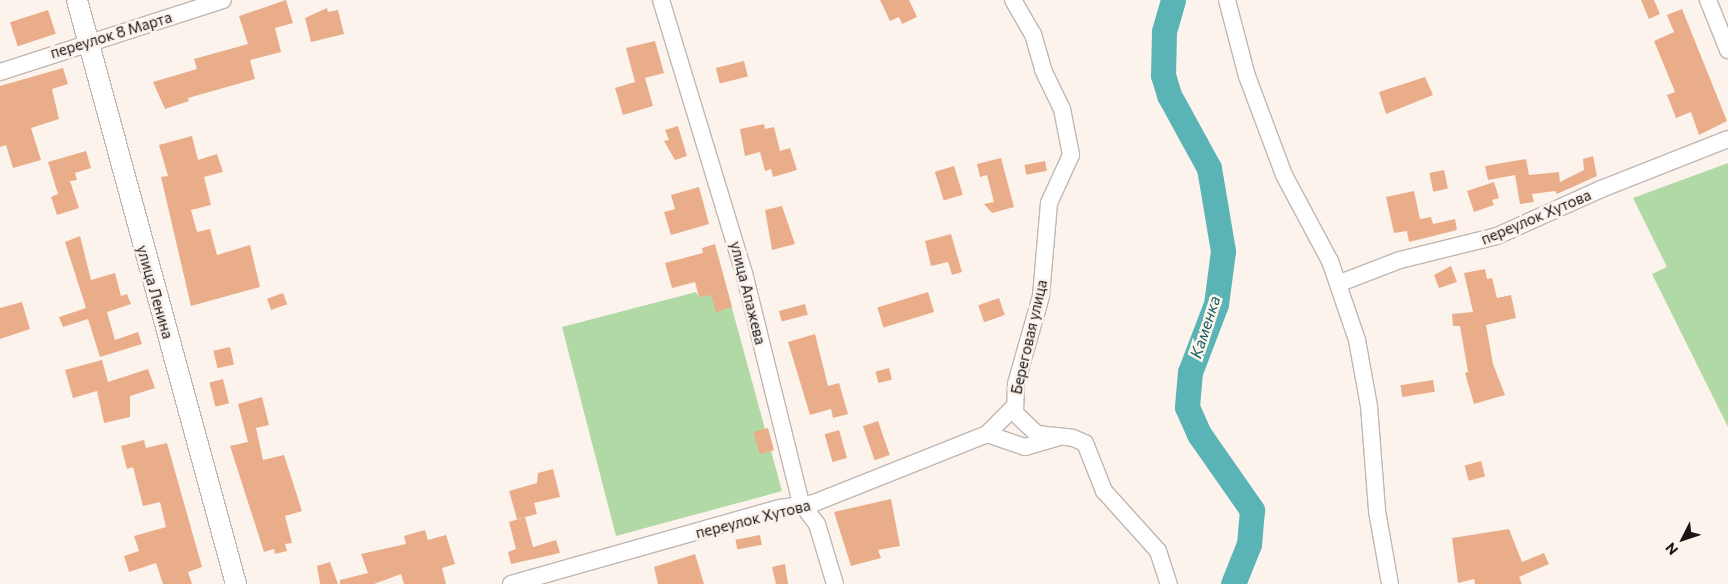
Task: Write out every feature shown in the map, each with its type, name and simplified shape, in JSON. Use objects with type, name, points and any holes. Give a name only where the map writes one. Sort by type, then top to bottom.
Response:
[{"type":"street","name":"улица Ленина","points":[[77,0],[236,584]]},
{"type":"street","name":"переулок 8 Марта","points":[[0,72],[88,42],[223,0]]},
{"type":"street","name":"улица Апажева","points":[[661,0],[744,273],[802,503],[817,524],[836,584]]},
{"type":"street","name":"Береговая улица","points":[[1014,0],[1033,34],[1043,70],[1062,110],[1070,155],[1049,203],[1040,296],[1016,384],[1014,407],[1028,429],[1057,438],[1073,438],[1085,443],[1104,491],[1158,551],[1168,584]]},
{"type":"street","points":[[1226,0],[1247,76],[1284,175],[1340,282],[1366,379],[1374,488],[1390,584]]},
{"type":"street","points":[[1708,0],[1728,50]]},
{"type":"street","name":"переулок Хутова","points":[[1340,282],[1400,260],[1496,236],[1601,189],[1728,139]]},
{"type":"street","points":[[1014,407],[987,434],[1025,448],[1057,438]]},
{"type":"street","name":"переулок Хутова","points":[[511,584],[802,503],[814,503],[845,488],[987,434]]},
{"type":"green space","points":[[1728,163],[1728,427],[1652,274],[1667,267],[1633,198]]},
{"type":"green space","points":[[727,290],[782,491],[616,536],[562,327],[696,292],[699,297]]},
{"type":"building","points":[[286,0],[293,23],[275,28],[281,52],[250,60],[255,79],[188,98],[189,101],[165,109],[153,82],[197,69],[194,59],[248,44],[239,16]]},
{"type":"building","points":[[880,0],[909,0],[917,17],[902,24],[899,17],[890,21]]},
{"type":"building","points":[[1641,0],[1654,0],[1660,14],[1649,19]]},
{"type":"building","points":[[327,8],[328,12],[338,10],[344,34],[311,42],[305,18]]},
{"type":"building","points":[[1682,9],[1727,121],[1699,135],[1691,112],[1676,118],[1667,95],[1675,92],[1654,41],[1674,32],[1667,15]]},
{"type":"building","points":[[48,10],[56,34],[18,46],[10,22]]},
{"type":"building","points":[[655,41],[664,73],[645,78],[653,106],[623,115],[615,88],[635,82],[626,48]]},
{"type":"building","points":[[744,61],[748,77],[720,84],[716,68]]},
{"type":"building","points":[[63,68],[68,84],[52,89],[59,119],[31,128],[41,160],[13,168],[6,145],[0,147],[0,86]]},
{"type":"building","points":[[1425,77],[1433,95],[1386,114],[1379,92]]},
{"type":"building","points":[[764,124],[765,129],[774,127],[780,151],[790,148],[797,170],[773,177],[771,169],[765,171],[760,152],[745,156],[740,129]]},
{"type":"building","points":[[678,126],[687,156],[675,160],[664,141],[669,140],[665,130]]},
{"type":"building","points":[[192,136],[198,160],[217,154],[223,172],[204,177],[211,205],[191,210],[197,232],[210,229],[217,255],[250,245],[260,287],[191,306],[161,177],[168,176],[159,145]]},
{"type":"building","points":[[86,151],[91,168],[75,173],[77,180],[70,181],[79,208],[57,215],[51,197],[58,194],[48,162]]},
{"type":"building","points":[[1593,156],[1597,176],[1557,194],[1555,191],[1532,194],[1534,202],[1520,204],[1515,175],[1488,180],[1485,166],[1526,159],[1529,175],[1559,172],[1560,182],[1584,170],[1583,159]]},
{"type":"building","points":[[1001,158],[1014,207],[992,213],[984,204],[994,202],[987,175],[980,177],[977,164]]},
{"type":"building","points":[[1045,161],[1047,171],[1026,175],[1024,165]]},
{"type":"building","points":[[954,166],[963,195],[944,201],[935,172]]},
{"type":"building","points":[[1444,170],[1448,189],[1433,192],[1429,173]]},
{"type":"building","points":[[1494,182],[1499,198],[1492,200],[1494,205],[1474,212],[1467,191]]},
{"type":"building","points":[[699,187],[709,224],[671,235],[664,212],[675,209],[671,195]]},
{"type":"building","points":[[1414,191],[1420,219],[1431,217],[1433,224],[1455,219],[1457,230],[1409,242],[1407,231],[1394,233],[1386,197]]},
{"type":"building","points":[[782,206],[795,244],[772,250],[765,210]]},
{"type":"building","points":[[951,234],[962,272],[952,275],[948,262],[931,266],[925,241]]},
{"type":"building","points":[[80,236],[91,280],[115,273],[121,296],[127,294],[131,304],[107,312],[115,340],[138,332],[142,344],[100,357],[88,319],[63,327],[59,317],[86,308],[65,242]]},
{"type":"building","points":[[715,244],[732,307],[716,312],[711,295],[699,297],[695,282],[672,288],[665,263],[703,253],[702,248]]},
{"type":"building","points":[[1451,266],[1457,282],[1439,288],[1434,275]]},
{"type":"building","points":[[1485,269],[1487,279],[1492,278],[1497,298],[1511,295],[1516,318],[1486,325],[1493,364],[1505,395],[1474,404],[1465,373],[1468,372],[1460,326],[1453,326],[1452,314],[1473,312],[1464,273]]},
{"type":"building","points":[[928,292],[934,312],[883,328],[877,307]]},
{"type":"building","points":[[283,293],[287,304],[271,310],[267,299]]},
{"type":"building","points":[[999,298],[1005,315],[984,322],[978,305]]},
{"type":"building","points":[[22,302],[30,329],[0,339],[0,308]]},
{"type":"building","points":[[805,304],[808,315],[782,322],[779,311]]},
{"type":"building","points":[[815,334],[828,386],[839,383],[848,414],[833,418],[831,409],[810,415],[788,342]]},
{"type":"building","points":[[230,347],[234,365],[217,368],[213,351]]},
{"type":"building","points":[[102,360],[108,382],[148,369],[155,388],[130,396],[130,417],[104,423],[97,391],[73,398],[65,370]]},
{"type":"building","points":[[889,368],[892,380],[878,383],[875,371]]},
{"type":"building","points":[[223,379],[229,403],[215,407],[209,382]]},
{"type":"building","points":[[1433,380],[1435,392],[1402,397],[1400,385]]},
{"type":"building","points":[[262,397],[269,425],[256,428],[263,460],[284,455],[302,511],[285,516],[292,543],[285,544],[287,551],[275,554],[274,549],[264,552],[230,446],[248,442],[238,404]]},
{"type":"building","points":[[878,421],[890,455],[875,460],[863,426]]},
{"type":"building","points":[[768,428],[774,450],[759,454],[754,432]]},
{"type":"building","points":[[839,430],[847,458],[833,462],[825,434]]},
{"type":"building","points":[[144,440],[146,448],[167,443],[202,567],[188,572],[192,584],[163,584],[156,563],[129,572],[124,556],[139,551],[134,536],[166,527],[160,502],[143,506],[133,467],[127,469],[121,446]]},
{"type":"building","points":[[1481,461],[1485,476],[1469,481],[1465,465]]},
{"type":"building","points":[[553,469],[560,497],[534,503],[537,514],[517,519],[509,491],[537,483],[538,473]]},
{"type":"building","points":[[891,499],[900,546],[878,550],[881,558],[851,566],[834,512]]},
{"type":"building","points":[[525,517],[533,547],[556,540],[560,553],[511,564],[508,552],[516,549],[509,522]]},
{"type":"building","points":[[1509,529],[1522,562],[1544,553],[1549,564],[1519,577],[1522,584],[1475,584],[1474,579],[1458,583],[1452,538]]},
{"type":"building","points":[[425,530],[428,540],[446,535],[455,564],[442,568],[446,584],[404,584],[401,574],[374,584],[340,584],[340,580],[368,573],[361,554],[406,544],[404,536]]},
{"type":"building","points":[[760,535],[762,545],[737,550],[735,540]]},
{"type":"building","points":[[695,554],[704,584],[658,584],[654,567]]},
{"type":"building","points":[[330,562],[338,584],[320,584],[317,566]]},
{"type":"building","points":[[785,564],[788,584],[776,584],[772,567]]},
{"type":"waterway","name":"Каменка","points":[[1173,0],[1164,32],[1163,75],[1169,95],[1209,168],[1223,251],[1216,304],[1190,372],[1187,407],[1199,434],[1252,510],[1249,544],[1233,584]]}]
